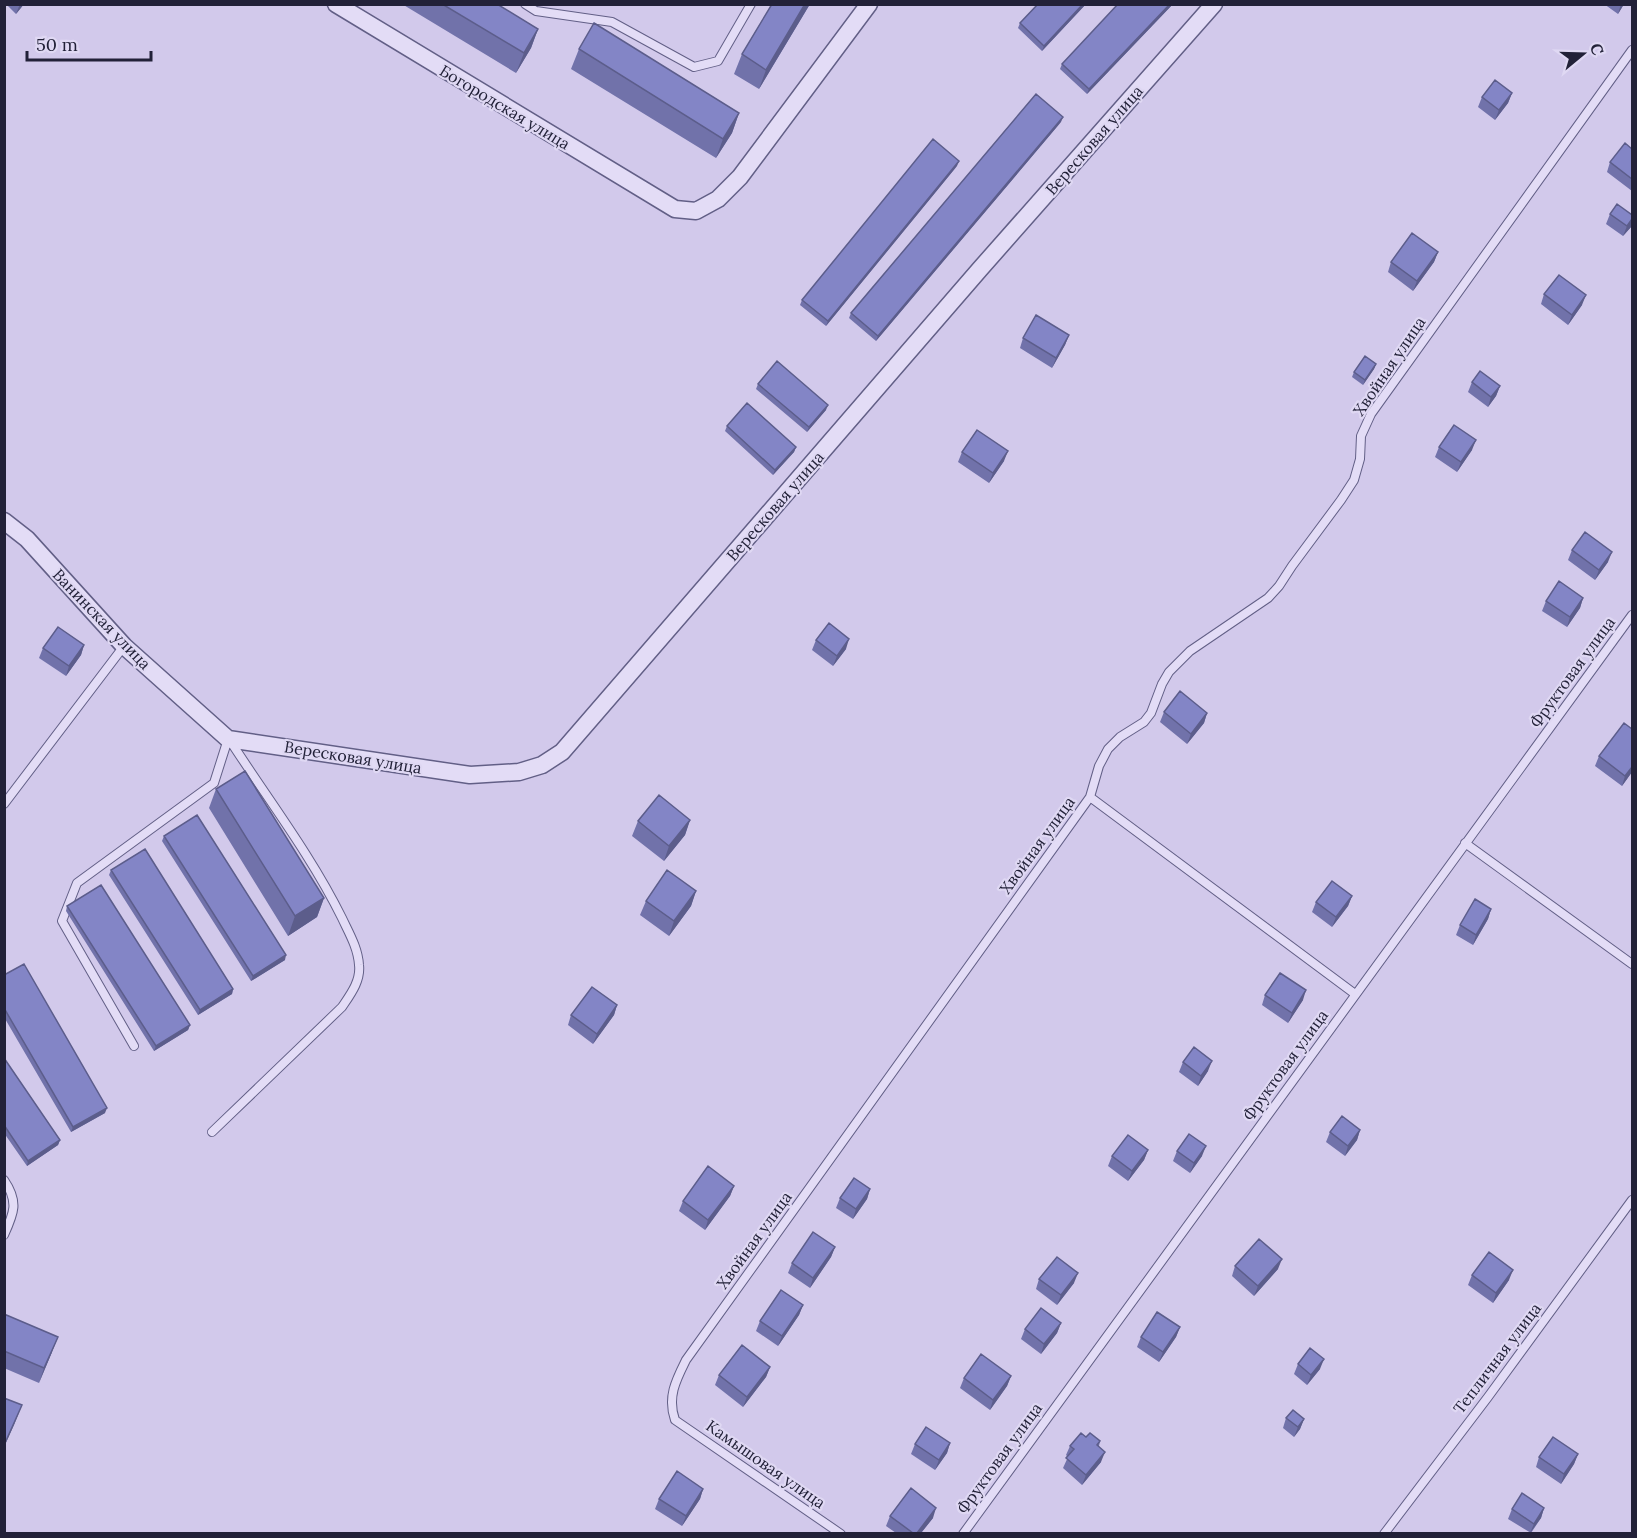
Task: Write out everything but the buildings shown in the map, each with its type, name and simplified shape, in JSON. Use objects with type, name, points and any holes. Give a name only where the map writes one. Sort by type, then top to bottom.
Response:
[{"type":"street","name":"Богородская улица","points":[[345,7],[675,209],[696,211],[718,199],[740,177],[869,4]]},
{"type":"street","name":"Вересковая улица","points":[[228,739],[470,775],[519,772],[542,765],[562,752],[980,269],[1214,4]]},
{"type":"street","name":"Ванинская улица","points":[[4,521],[27,539],[124,646],[228,739]]},
{"type":"lane","points":[[525,4],[536,11],[612,22],[694,67],[718,61],[751,4]]},
{"type":"lane","name":"Хвойная улица","points":[[675,1420],[671,1408],[671,1396],[686,1360],[1089,797],[1099,766],[1108,748],[1120,737],[1144,722],[1151,713],[1169,672],[1190,651],[1268,598],[1279,586],[1354,480],[1360,459],[1361,436],[1371,414],[1632,50]]},
{"type":"lane","name":"Фруктовая улица","points":[[963,1533],[1632,615]]},
{"type":"lane","points":[[4,804],[124,646]]},
{"type":"lane","points":[[134,1047],[62,921],[77,883],[214,783],[228,739]]},
{"type":"lane","points":[[212,1132],[342,1007],[355,986],[360,967],[355,945],[331,896],[287,825],[228,739]]},
{"type":"lane","points":[[1089,797],[1355,994]]},
{"type":"lane","points":[[1465,843],[1632,964]]},
{"type":"lane","points":[[4,1180],[15,1203],[13,1216],[4,1235]]},
{"type":"lane","name":"Тепличная улица","points":[[1384,1533],[1488,1397],[1632,1200]]},
{"type":"lane","name":"Камышовая улица","points":[[675,1420],[841,1533]]}]
